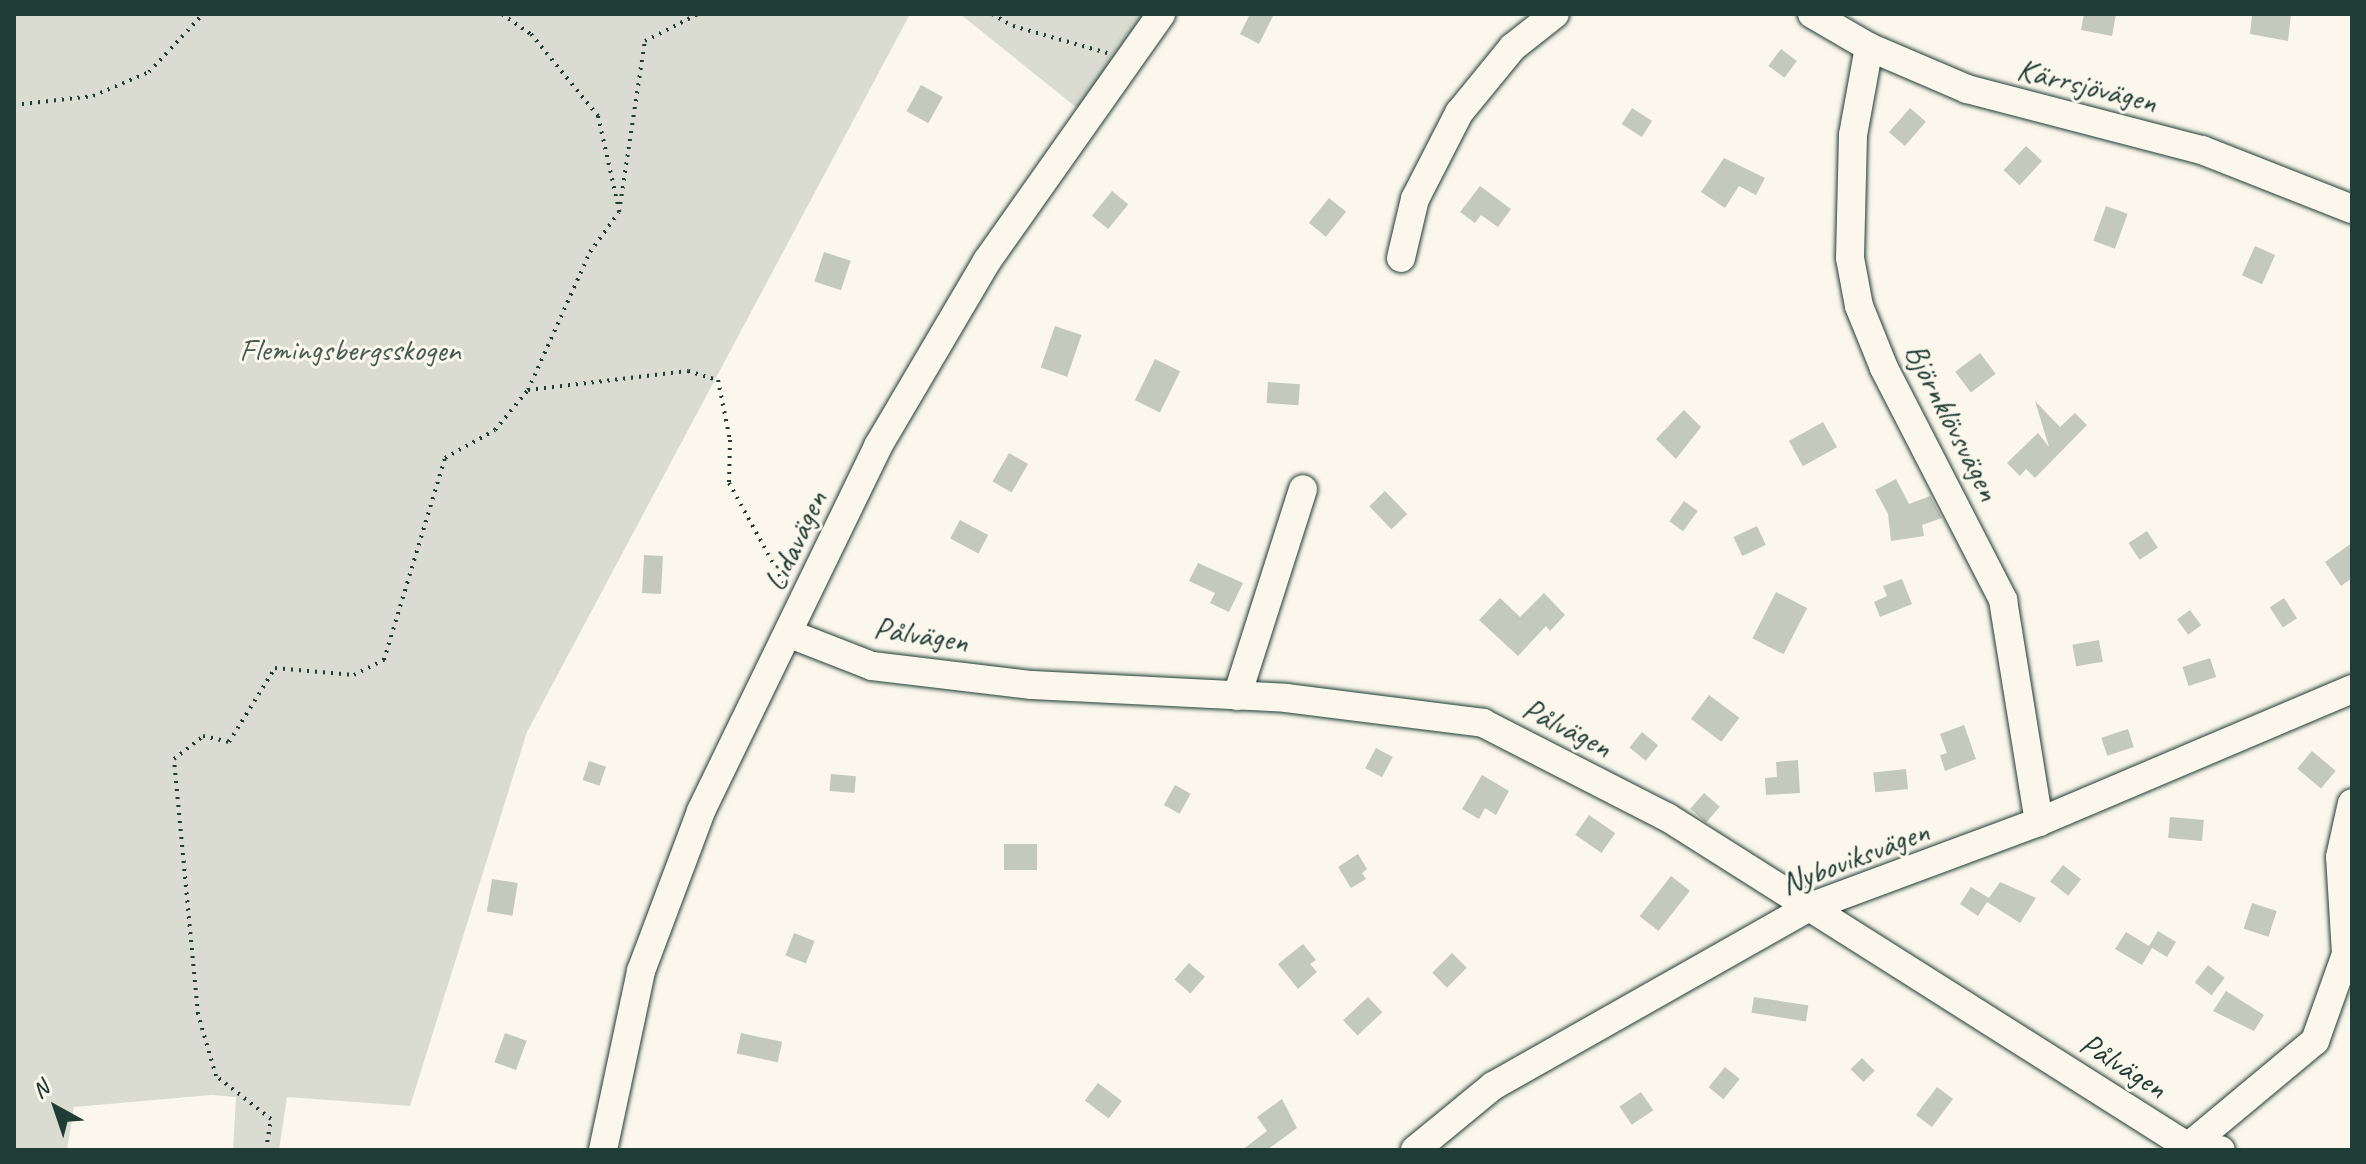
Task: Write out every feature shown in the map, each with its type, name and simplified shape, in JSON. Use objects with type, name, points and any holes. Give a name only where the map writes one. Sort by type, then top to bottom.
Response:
[{"type":"street","name":"Lidavägen","points":[[603,1150],[641,971],[701,811],[790,634],[878,446],[950,318],[1047,171],[1132,61],[1161,14]]},
{"type":"street","points":[[1401,258],[1415,199],[1459,113],[1513,47],[1555,14]]},
{"type":"street","name":"Kärrsjövägen","points":[[1812,14],[1869,47],[1967,89],[2202,150],[2352,209]]},
{"type":"street","name":"Björnklövsvägen","points":[[1869,47],[1853,135],[1850,258],[1859,306],[1884,368],[2003,600],[2039,822]]},
{"type":"street","points":[[1237,696],[1303,489]]},
{"type":"street","name":"Pålvägen","points":[[790,634],[872,666],[1032,685],[1237,696],[1483,723],[1667,817],[1810,907],[1870,950],[2186,1148],[2221,1150]]},
{"type":"street","name":"Nyboviksvägen","points":[[1415,1150],[1493,1086],[1810,907],[2039,822],[2352,689]]},
{"type":"street","points":[[2186,1148],[2315,1041],[2346,954],[2340,857],[2352,803]]},
{"type":"path","points":[[14,105],[93,96],[149,72],[203,14]]},
{"type":"path","points":[[502,14],[531,34],[598,116],[619,212]]},
{"type":"path","points":[[266,1150],[271,1119],[216,1076],[198,1014],[174,759],[203,736],[229,742],[275,668],[354,675],[384,660],[445,458],[495,430],[528,390],[590,252],[619,212],[645,41],[698,14]]},
{"type":"path","points":[[992,14],[1013,26],[1132,61]]},
{"type":"path","points":[[528,390],[688,371],[718,380],[729,431],[729,483],[784,584],[804,603]]},
{"type":"green space","name":"Flemingsbergsskogen","points":[[14,14],[910,14],[527,732],[410,1106],[287,1097],[279,1150],[233,1150],[236,1097],[211,1095],[74,1107],[67,1150],[14,1150]]},
{"type":"green space","points":[[960,14],[1158,14],[1082,112]]},
{"type":"building","points":[[1250,14],[1274,14],[1259,44],[1240,34]]},
{"type":"building","points":[[2084,14],[2116,14],[2112,36],[2081,30]]},
{"type":"building","points":[[2291,14],[2288,41],[2250,34],[2252,15]]},
{"type":"building","points":[[1781,49],[1797,61],[1784,78],[1768,66]]},
{"type":"building","points":[[921,85],[943,97],[928,123],[906,111]]},
{"type":"building","points":[[1632,108],[1652,121],[1642,137],[1622,124]]},
{"type":"building","points":[[1910,108],[1926,122],[1905,146],[1889,132]]},
{"type":"building","points":[[2026,146],[2042,161],[2020,185],[2003,170]]},
{"type":"building","points":[[1724,158],[1765,178],[1756,195],[1739,186],[1725,208],[1701,192]]},
{"type":"building","points":[[1480,186],[1511,209],[1498,227],[1481,215],[1475,223],[1460,212]]},
{"type":"building","points":[[1112,191],[1128,204],[1108,229],[1092,216]]},
{"type":"building","points":[[1329,198],[1346,212],[1326,237],[1309,223]]},
{"type":"building","points":[[2106,206],[2128,214],[2115,249],[2093,241]]},
{"type":"building","points":[[2255,246],[2275,255],[2262,284],[2242,275]]},
{"type":"building","points":[[824,252],[851,261],[841,290],[814,281]]},
{"type":"building","points":[[1055,326],[1081,335],[1067,377],[1041,368]]},
{"type":"building","points":[[1980,353],[1996,374],[1971,392],[1955,372]]},
{"type":"building","points":[[1155,359],[1180,371],[1160,413],[1135,400]]},
{"type":"building","points":[[1268,382],[1300,384],[1298,405],[1267,403]]},
{"type":"building","points":[[2035,401],[2060,427],[2075,413],[2087,425],[2035,478],[2026,469],[2020,476],[2007,463],[2038,433],[2049,447]]},
{"type":"building","points":[[1684,410],[1701,427],[1676,459],[1656,439]]},
{"type":"building","points":[[1823,422],[1837,447],[1803,466],[1789,441]]},
{"type":"building","points":[[1009,453],[1028,464],[1012,493],[992,482]]},
{"type":"building","points":[[1896,479],[1909,504],[1930,496],[1942,518],[1922,525],[1924,536],[1891,541],[1888,514],[1875,490]]},
{"type":"building","points":[[1385,491],[1407,514],[1391,529],[1369,506]]},
{"type":"building","points":[[1684,501],[1698,511],[1683,531],[1669,521]]},
{"type":"building","points":[[960,520],[988,535],[978,554],[950,539]]},
{"type":"building","points":[[1757,526],[1766,545],[1742,556],[1733,537]]},
{"type":"building","points":[[2147,531],[2158,548],[2139,560],[2129,543]]},
{"type":"building","points":[[2352,543],[2352,578],[2341,586],[2325,562]]},
{"type":"building","points":[[644,555],[663,556],[661,594],[642,593]]},
{"type":"building","points":[[1198,563],[1243,583],[1229,612],[1210,603],[1215,593],[1189,581]]},
{"type":"building","points":[[1902,579],[1912,604],[1880,617],[1874,602],[1887,596],[1883,586]]},
{"type":"building","points":[[1776,592],[1807,608],[1784,654],[1752,638]]},
{"type":"building","points":[[1544,593],[1565,615],[1550,631],[1546,626],[1518,656],[1479,620],[1500,598],[1520,617]]},
{"type":"building","points":[[2284,598],[2297,618],[2283,627],[2270,607]]},
{"type":"building","points":[[2190,610],[2201,625],[2188,635],[2177,619]]},
{"type":"building","points":[[2099,640],[2103,662],[2076,666],[2072,645]]},
{"type":"building","points":[[2210,658],[2216,677],[2189,686],[2182,667]]},
{"type":"building","points":[[1709,695],[1739,718],[1721,742],[1691,719]]},
{"type":"building","points":[[1964,725],[1976,759],[1945,771],[1940,755],[1947,753],[1940,734]]},
{"type":"building","points":[[2128,729],[2134,747],[2107,756],[2101,738]]},
{"type":"building","points":[[1642,732],[1658,745],[1646,761],[1629,748]]},
{"type":"building","points":[[1376,748],[1393,757],[1382,777],[1365,768]]},
{"type":"building","points":[[2312,751],[2336,771],[2321,789],[2297,769]]},
{"type":"building","points":[[1798,760],[1800,793],[1766,795],[1765,778],[1777,777],[1776,762]]},
{"type":"building","points":[[589,761],[606,767],[600,786],[582,780]]},
{"type":"building","points":[[1906,769],[1908,789],[1875,792],[1873,772]]},
{"type":"building","points":[[831,774],[856,776],[854,793],[830,791]]},
{"type":"building","points":[[1482,775],[1509,791],[1496,815],[1485,808],[1479,819],[1462,809]]},
{"type":"building","points":[[1175,785],[1191,794],[1180,814],[1164,805]]},
{"type":"building","points":[[1704,793],[1720,807],[1706,823],[1690,809]]},
{"type":"building","points":[[1589,815],[1615,833],[1601,853],[1575,835]]},
{"type":"building","points":[[2170,817],[2204,820],[2202,841],[2168,838]]},
{"type":"building","points":[[1004,844],[1037,844],[1037,870],[1004,870]]},
{"type":"building","points":[[1358,854],[1367,869],[1362,873],[1366,879],[1351,888],[1338,867]]},
{"type":"building","points":[[2063,865],[2081,879],[2068,896],[2050,882]]},
{"type":"building","points":[[1671,876],[1690,891],[1659,931],[1640,916]]},
{"type":"building","points":[[492,879],[518,883],[513,916],[487,912]]},
{"type":"building","points":[[2000,882],[2036,898],[2020,923],[1987,902],[1978,916],[1960,904],[1971,887],[1989,898]]},
{"type":"building","points":[[2252,903],[2277,911],[2268,937],[2244,929]]},
{"type":"building","points":[[2158,931],[2176,942],[2167,957],[2152,948],[2142,965],[2115,949],[2126,932],[2149,946]]},
{"type":"building","points":[[794,933],[815,941],[806,963],[785,955]]},
{"type":"building","points":[[1303,944],[1316,960],[1310,964],[1317,972],[1298,989],[1278,964]]},
{"type":"building","points":[[1452,953],[1467,968],[1447,988],[1432,973]]},
{"type":"building","points":[[1189,963],[1205,977],[1190,993],[1175,980]]},
{"type":"building","points":[[2208,965],[2225,978],[2212,995],[2195,983]]},
{"type":"building","points":[[2226,991],[2264,1015],[2254,1031],[2213,1011]]},
{"type":"building","points":[[1368,997],[1382,1012],[1357,1036],[1343,1020]]},
{"type":"building","points":[[1754,997],[1808,1006],[1806,1021],[1751,1013]]},
{"type":"building","points":[[505,1033],[527,1041],[516,1070],[494,1062]]},
{"type":"building","points":[[741,1033],[782,1042],[778,1062],[737,1054]]},
{"type":"building","points":[[1862,1058],[1875,1071],[1863,1082],[1851,1069]]},
{"type":"building","points":[[1725,1067],[1740,1079],[1723,1099],[1709,1087]]},
{"type":"building","points":[[1098,1083],[1122,1101],[1109,1119],[1085,1101]]},
{"type":"building","points":[[1937,1087],[1953,1099],[1932,1127],[1916,1115]]},
{"type":"building","points":[[1641,1092],[1653,1110],[1632,1125],[1619,1107]]},
{"type":"building","points":[[1282,1099],[1297,1128],[1267,1150],[1242,1150],[1267,1131],[1257,1117]]}]
